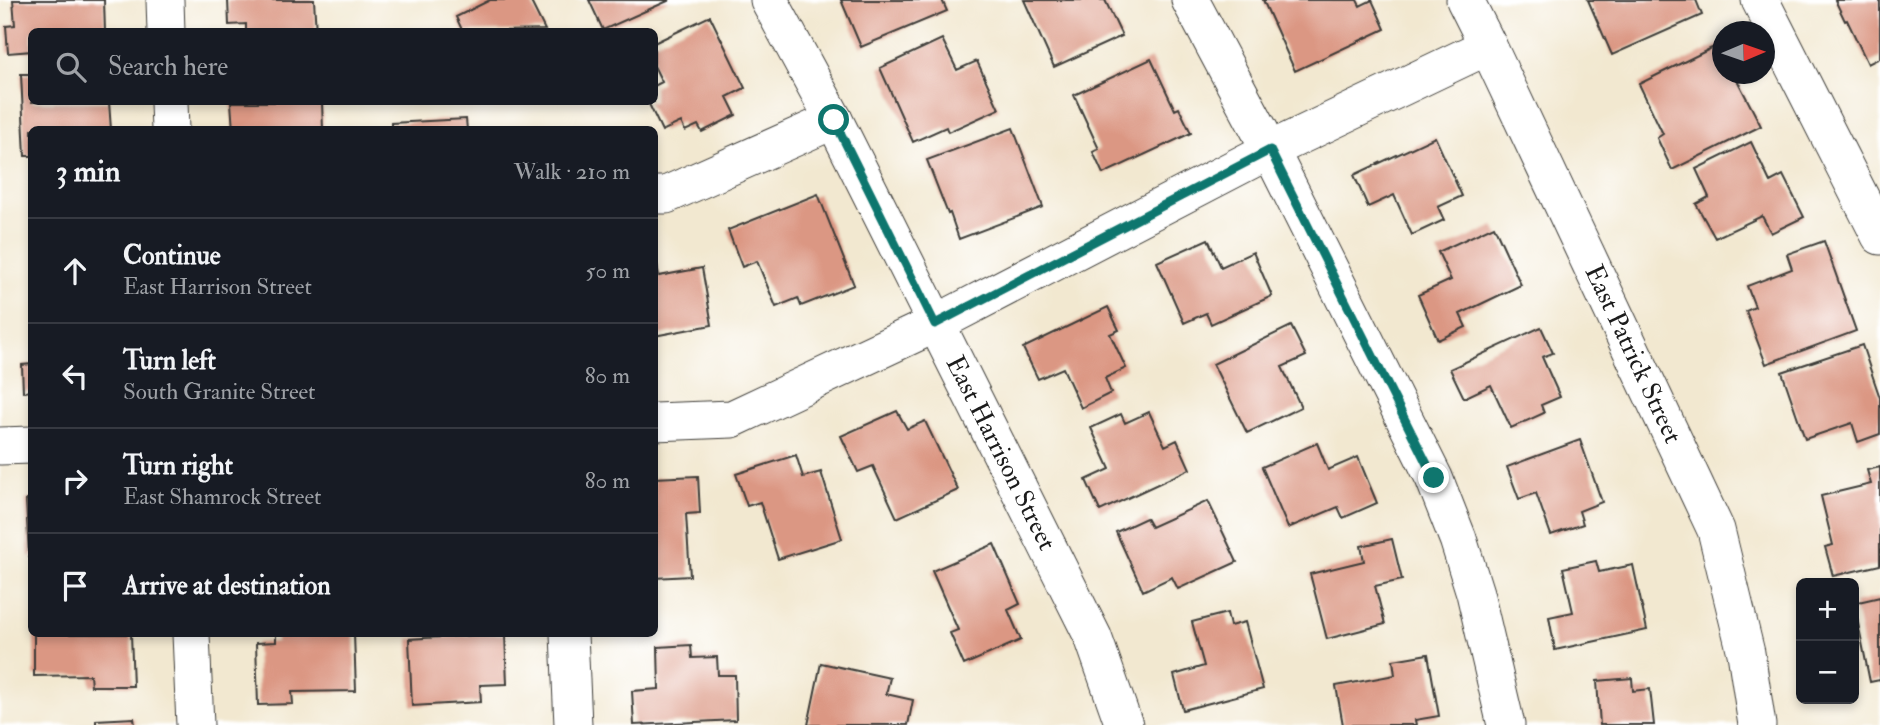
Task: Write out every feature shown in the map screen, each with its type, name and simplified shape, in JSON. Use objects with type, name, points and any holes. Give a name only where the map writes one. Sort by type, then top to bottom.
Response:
[{"type":"street","points":[[165,0],[166,28]]},
{"type":"street","name":"East Harrison Street","points":[[769,0],[834,120],[1093,637],[1124,725]]},
{"type":"street","points":[[1190,0],[1270,150],[1434,478],[1458,539],[1475,593],[1506,725]]},
{"type":"street","name":"East Patrick Street","points":[[1465,0],[1716,530],[1746,653],[1757,725]]},
{"type":"street","points":[[1760,0],[1880,236]]},
{"type":"street","points":[[658,422],[732,419],[935,324],[1270,150],[1488,46]]},
{"type":"street","points":[[169,105],[170,126]]},
{"type":"street","points":[[658,195],[666,195],[834,120]]},
{"type":"street","points":[[0,446],[28,445]]},
{"type":"street","points":[[191,637],[195,725]]},
{"type":"street","points":[[569,637],[573,725]]},
{"type":"building","points":[[13,0],[104,0],[105,28],[28,28],[28,51],[8,53],[6,26],[15,25]]},
{"type":"building","points":[[228,0],[314,0],[316,28],[246,28],[246,24],[229,25]]},
{"type":"building","points":[[490,0],[530,0],[544,28],[461,28],[456,17]]},
{"type":"building","points":[[589,0],[670,0],[607,28],[602,28]]},
{"type":"building","points":[[841,0],[942,0],[947,11],[861,47]]},
{"type":"building","points":[[1024,0],[1105,0],[1122,36],[1054,67]]},
{"type":"building","points":[[1263,0],[1357,0],[1360,6],[1372,0],[1385,29],[1295,71]]},
{"type":"building","points":[[1588,0],[1696,0],[1702,15],[1612,55]]},
{"type":"building","points":[[1835,0],[1880,0],[1880,58],[1868,64]]},
{"type":"building","points":[[710,16],[745,88],[727,97],[736,115],[702,132],[698,125],[685,131],[681,122],[662,131],[649,105],[658,105],[658,84],[662,82],[658,74],[658,41]]},
{"type":"building","points":[[942,39],[957,70],[977,61],[999,109],[948,132],[946,127],[913,142],[880,68]]},
{"type":"building","points":[[1712,48],[1712,84],[1739,84],[1761,126],[1672,170],[1657,138],[1663,134],[1639,84]]},
{"type":"building","points":[[1151,59],[1175,110],[1179,108],[1191,133],[1103,174],[1093,152],[1099,149],[1074,95]]},
{"type":"building","points":[[21,74],[28,74],[28,105],[109,105],[111,126],[28,126],[28,156],[25,156]]},
{"type":"building","points":[[231,105],[322,105],[323,126],[233,126]]},
{"type":"building","points":[[466,119],[467,126],[391,126],[391,123]]},
{"type":"building","points":[[1013,128],[1043,207],[959,239],[927,160]]},
{"type":"building","points":[[1435,137],[1462,196],[1438,207],[1444,220],[1412,235],[1394,195],[1368,207],[1354,175]]},
{"type":"building","points":[[1751,142],[1770,182],[1783,175],[1804,217],[1771,233],[1762,216],[1715,238],[1696,204],[1709,197],[1696,169]]},
{"type":"building","points":[[818,194],[854,285],[801,306],[798,298],[776,307],[757,261],[742,267],[728,230]]},
{"type":"building","points":[[1494,226],[1521,285],[1460,314],[1466,327],[1438,340],[1418,295],[1451,280],[1438,252]]},
{"type":"building","points":[[1208,239],[1221,267],[1253,252],[1272,296],[1211,324],[1206,313],[1184,323],[1157,262]]},
{"type":"building","points":[[1824,241],[1856,331],[1766,364],[1746,311],[1755,307],[1747,286],[1792,269],[1787,254]]},
{"type":"building","points":[[702,268],[712,325],[658,335],[658,270],[659,276]]},
{"type":"building","points":[[1108,307],[1119,330],[1110,334],[1126,368],[1105,378],[1111,393],[1081,408],[1063,368],[1038,379],[1023,348]]},
{"type":"building","points":[[1291,326],[1306,356],[1282,367],[1301,407],[1247,433],[1213,364]]},
{"type":"building","points":[[1541,327],[1553,353],[1542,357],[1560,397],[1541,405],[1544,413],[1511,428],[1491,385],[1464,398],[1450,369]]},
{"type":"building","points":[[1862,345],[1880,398],[1880,434],[1858,442],[1852,423],[1805,439],[1782,372]]},
{"type":"building","points":[[28,364],[28,391],[23,392],[22,365]]},
{"type":"building","points":[[897,411],[907,429],[925,421],[958,490],[897,518],[873,466],[858,472],[841,436]]},
{"type":"building","points":[[1149,412],[1165,446],[1177,440],[1190,469],[1100,511],[1086,480],[1110,469],[1091,428],[1121,414],[1125,423]]},
{"type":"building","points":[[1580,440],[1602,502],[1579,511],[1583,524],[1551,535],[1536,493],[1519,499],[1507,467]]},
{"type":"building","points":[[1317,443],[1328,470],[1358,457],[1377,503],[1343,518],[1338,507],[1288,528],[1262,467]]},
{"type":"building","points":[[796,455],[803,477],[821,472],[842,539],[778,559],[760,502],[747,506],[736,474]]},
{"type":"building","points":[[1880,467],[1880,565],[1833,576],[1825,547],[1833,545],[1821,496],[1871,484],[1867,470]]},
{"type":"building","points":[[698,476],[700,513],[686,514],[690,576],[658,578],[658,478]]},
{"type":"building","points":[[26,500],[28,500],[28,537]]},
{"type":"building","points":[[1208,501],[1237,562],[1178,589],[1172,577],[1143,591],[1116,532],[1146,518],[1151,527]]},
{"type":"building","points":[[1392,539],[1402,580],[1375,586],[1385,624],[1327,639],[1310,574],[1364,561],[1361,546]]},
{"type":"building","points":[[994,544],[1020,604],[1008,610],[1021,640],[964,665],[950,633],[958,630],[932,571]]},
{"type":"building","points":[[1596,561],[1599,572],[1633,565],[1647,630],[1555,650],[1549,617],[1573,612],[1563,568]]},
{"type":"building","points":[[1880,597],[1880,680],[1870,682],[1859,628],[1859,602]]},
{"type":"building","points":[[1227,613],[1230,626],[1245,622],[1263,689],[1183,710],[1174,675],[1204,666],[1192,622]]},
{"type":"building","points":[[34,637],[131,637],[133,686],[91,686],[90,675],[34,676]]},
{"type":"building","points":[[276,637],[354,637],[356,691],[292,692],[293,704],[258,705],[256,643],[276,642]]},
{"type":"building","points":[[505,637],[507,684],[480,685],[481,702],[412,706],[409,639]]},
{"type":"building","points":[[691,645],[692,658],[717,657],[718,675],[735,675],[736,720],[634,725],[632,691],[659,689],[658,647]]},
{"type":"building","points":[[1428,654],[1439,716],[1415,720],[1416,725],[1343,725],[1336,686],[1395,675],[1393,660]]},
{"type":"building","points":[[821,663],[890,678],[886,694],[913,700],[908,725],[808,725]]},
{"type":"building","points":[[1632,678],[1633,691],[1650,689],[1654,725],[1600,725],[1597,681]]},
{"type":"building","points":[[134,718],[135,725],[96,725],[96,720]]},
{"type":"route","points":[[834,120],[935,324],[1270,150],[1434,478]]}]
